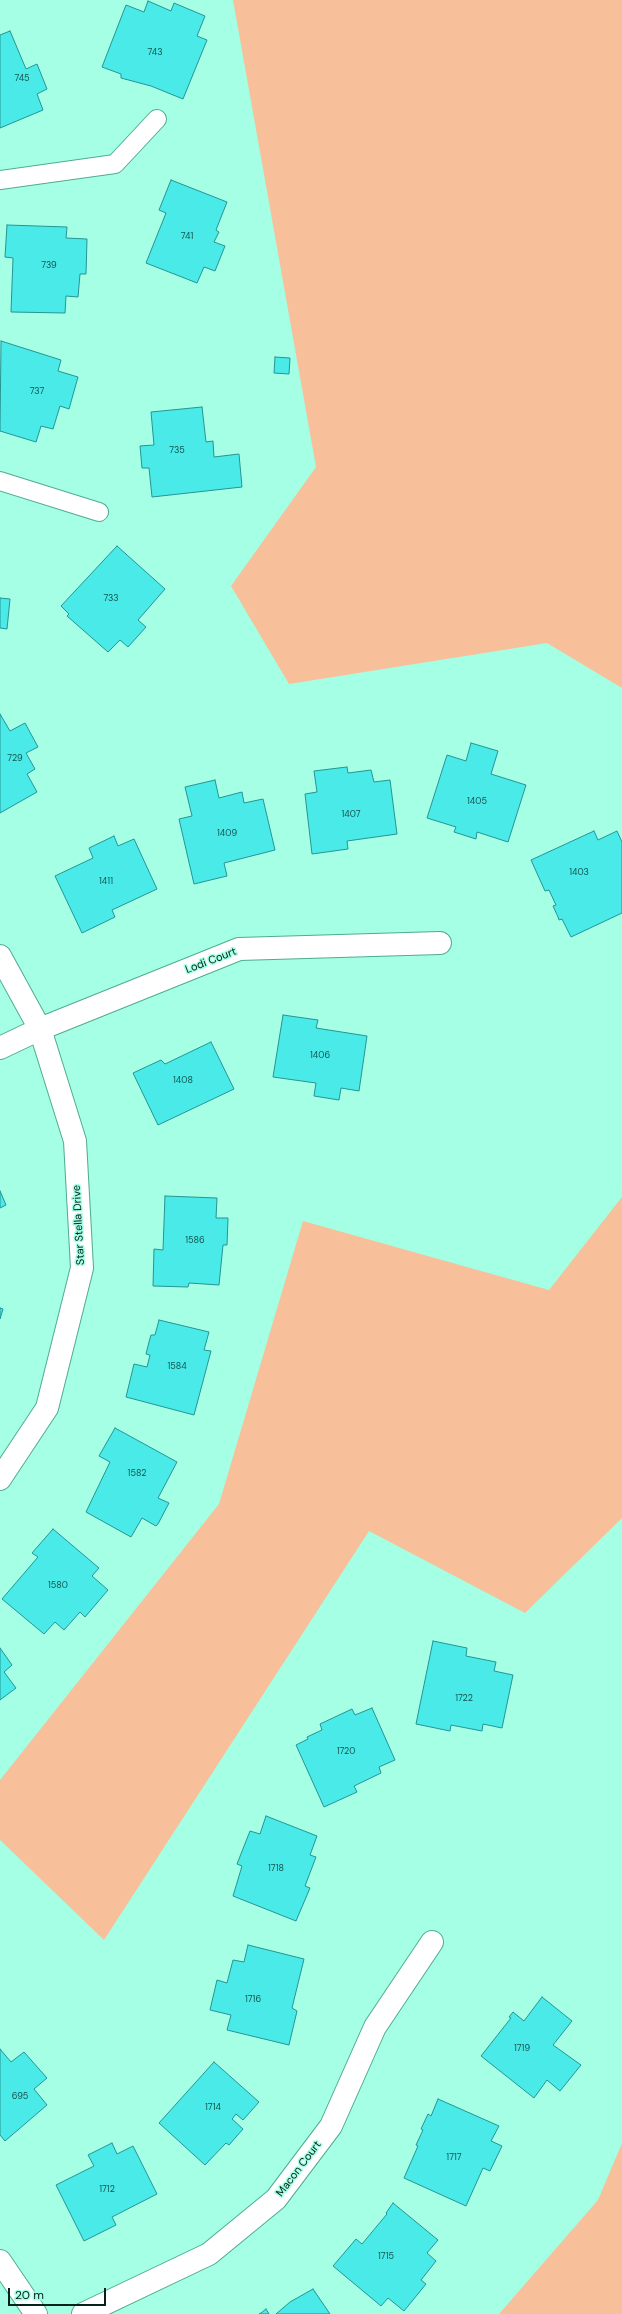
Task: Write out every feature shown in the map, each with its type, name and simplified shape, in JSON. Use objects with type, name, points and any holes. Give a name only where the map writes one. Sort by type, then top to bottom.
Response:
[{"type":"street","name":"Lodi Court","points":[[0,1048],[40,1029],[239,949],[440,943]]},
{"type":"street","name":"Star Stella Drive","points":[[0,956],[40,1029],[75,1141],[82,1268],[47,1408],[0,1479]]},
{"type":"street","name":"Macon Court","points":[[83,2314],[210,2254],[276,2200],[331,2126],[375,2027],[432,1942]]},
{"type":"street","points":[[0,2261],[36,2314]]},
{"type":"lane","points":[[0,180],[115,164],[157,119]]},
{"type":"lane","points":[[0,481],[99,512]]},
{"type":"shaded area","points":[[233,0],[622,0],[622,688],[547,643],[289,684],[231,586],[316,467]]},
{"type":"shaded area","points":[[622,1197],[622,1518],[525,1613],[369,1531],[104,1940],[0,1840],[0,1780],[219,1504],[303,1221],[549,1290]]},
{"type":"shaded area","points":[[622,2143],[622,2314],[499,2314],[598,2200]]},
{"type":"building","points":[[148,1],[171,11],[174,3],[205,16],[197,36],[207,40],[183,99],[151,86],[121,78],[121,74],[102,67],[126,5],[144,12]]},
{"type":"building","points":[[10,31],[26,69],[37,64],[47,89],[37,94],[43,110],[0,128],[0,35]]},
{"type":"building","points":[[171,180],[227,202],[216,230],[219,232],[214,242],[225,246],[215,271],[204,267],[197,283],[146,263],[166,213],[159,210]]},
{"type":"building","points":[[7,225],[67,227],[66,238],[87,239],[86,274],[80,274],[78,297],[66,296],[65,313],[11,312],[13,258],[5,257]]},
{"type":"building","points":[[1,341],[61,360],[58,371],[78,377],[69,409],[60,406],[53,429],[41,426],[36,442],[0,431]]},
{"type":"building","points":[[275,357],[290,358],[289,374],[274,373]]},
{"type":"building","points":[[202,407],[206,442],[213,441],[214,457],[239,454],[242,487],[152,497],[149,468],[142,468],[140,446],[154,445],[151,412]]},
{"type":"building","points":[[117,546],[165,589],[138,620],[146,627],[128,647],[120,640],[108,652],[67,616],[69,614],[61,606]]},
{"type":"building","points":[[0,598],[10,599],[7,629],[0,628]]},
{"type":"building","points":[[0,714],[10,731],[25,723],[38,747],[26,753],[35,769],[27,774],[37,792],[0,813]]},
{"type":"building","points":[[471,743],[498,751],[491,774],[526,785],[508,842],[477,832],[476,839],[454,832],[456,827],[427,818],[447,755],[466,761]]},
{"type":"building","points":[[347,767],[348,773],[371,770],[374,782],[390,780],[397,834],[347,841],[348,849],[312,854],[305,794],[317,792],[314,771]]},
{"type":"building","points":[[215,780],[219,798],[242,792],[244,803],[263,799],[275,850],[224,863],[227,876],[194,884],[179,819],[192,816],[185,787]]},
{"type":"building","points":[[594,831],[598,840],[617,831],[622,842],[622,913],[571,937],[562,919],[559,920],[553,906],[556,905],[549,890],[545,891],[531,860]]},
{"type":"building","points":[[114,836],[118,846],[134,839],[157,889],[112,910],[115,917],[82,933],[55,876],[93,858],[89,848]]},
{"type":"building","points":[[283,1015],[318,1020],[316,1028],[367,1036],[359,1091],[341,1088],[339,1100],[314,1096],[316,1083],[273,1077]]},
{"type":"building","points":[[211,1042],[234,1089],[158,1125],[133,1073],[161,1060],[165,1064]]},
{"type":"building","points":[[0,1191],[6,1205],[0,1208]]},
{"type":"building","points":[[165,1196],[217,1198],[216,1218],[228,1218],[227,1245],[223,1245],[219,1285],[189,1283],[188,1287],[153,1286],[154,1249],[163,1250]]},
{"type":"building","points":[[0,1308],[3,1309],[0,1319]]},
{"type":"building","points":[[159,1320],[209,1332],[204,1350],[211,1351],[194,1415],[126,1397],[134,1364],[147,1367],[150,1355],[146,1354],[149,1342],[151,1335],[155,1335]]},
{"type":"building","points":[[115,1428],[177,1462],[158,1498],[169,1503],[158,1524],[156,1526],[142,1518],[131,1537],[86,1512],[110,1462],[99,1456]]},
{"type":"building","points":[[53,1529],[99,1568],[92,1576],[108,1590],[85,1617],[80,1612],[64,1630],[55,1622],[44,1634],[2,1599],[38,1557],[32,1553]]},
{"type":"building","points":[[433,1641],[467,1648],[466,1656],[496,1662],[494,1671],[513,1675],[502,1728],[483,1724],[482,1731],[451,1725],[450,1731],[416,1724]]},
{"type":"building","points":[[0,1648],[12,1665],[4,1672],[16,1688],[0,1700]]},
{"type":"building","points":[[372,1708],[395,1760],[379,1767],[381,1773],[354,1786],[357,1792],[324,1807],[296,1745],[308,1739],[307,1737],[322,1730],[320,1724],[352,1709],[355,1715]]},
{"type":"building","points":[[266,1816],[317,1836],[310,1855],[316,1857],[305,1886],[310,1888],[296,1921],[233,1896],[242,1866],[237,1864],[250,1831],[260,1834]]},
{"type":"building","points":[[248,1945],[304,1959],[292,2008],[297,2011],[289,2045],[227,2030],[231,2015],[210,2010],[217,1980],[227,1983],[233,1960],[244,1962]]},
{"type":"building","points":[[542,1997],[572,2021],[553,2045],[581,2065],[560,2091],[547,2080],[534,2098],[481,2056],[511,2018],[509,2017],[513,2012],[524,2021]]},
{"type":"building","points":[[0,2049],[11,2062],[24,2052],[47,2078],[34,2089],[47,2105],[5,2141],[0,2135]]},
{"type":"building","points":[[214,2062],[259,2102],[243,2120],[236,2114],[232,2119],[243,2129],[229,2145],[226,2143],[205,2165],[159,2123]]},
{"type":"building","points":[[438,2099],[499,2126],[491,2141],[502,2146],[490,2171],[483,2168],[466,2206],[404,2178],[418,2146],[416,2145],[423,2130],[421,2129],[428,2114],[431,2116]]},
{"type":"building","points":[[112,2143],[117,2154],[133,2146],[157,2194],[112,2217],[116,2225],[84,2241],[56,2185],[94,2166],[88,2155]]},
{"type":"building","points":[[393,2203],[438,2240],[427,2253],[436,2261],[421,2280],[426,2284],[404,2311],[388,2298],[381,2306],[333,2266],[356,2239],[362,2244],[387,2214],[386,2213]]},
{"type":"building","points":[[313,2289],[330,2314],[276,2314],[290,2302]]},
{"type":"building","points":[[266,2309],[269,2314],[259,2314],[261,2313]]}]
